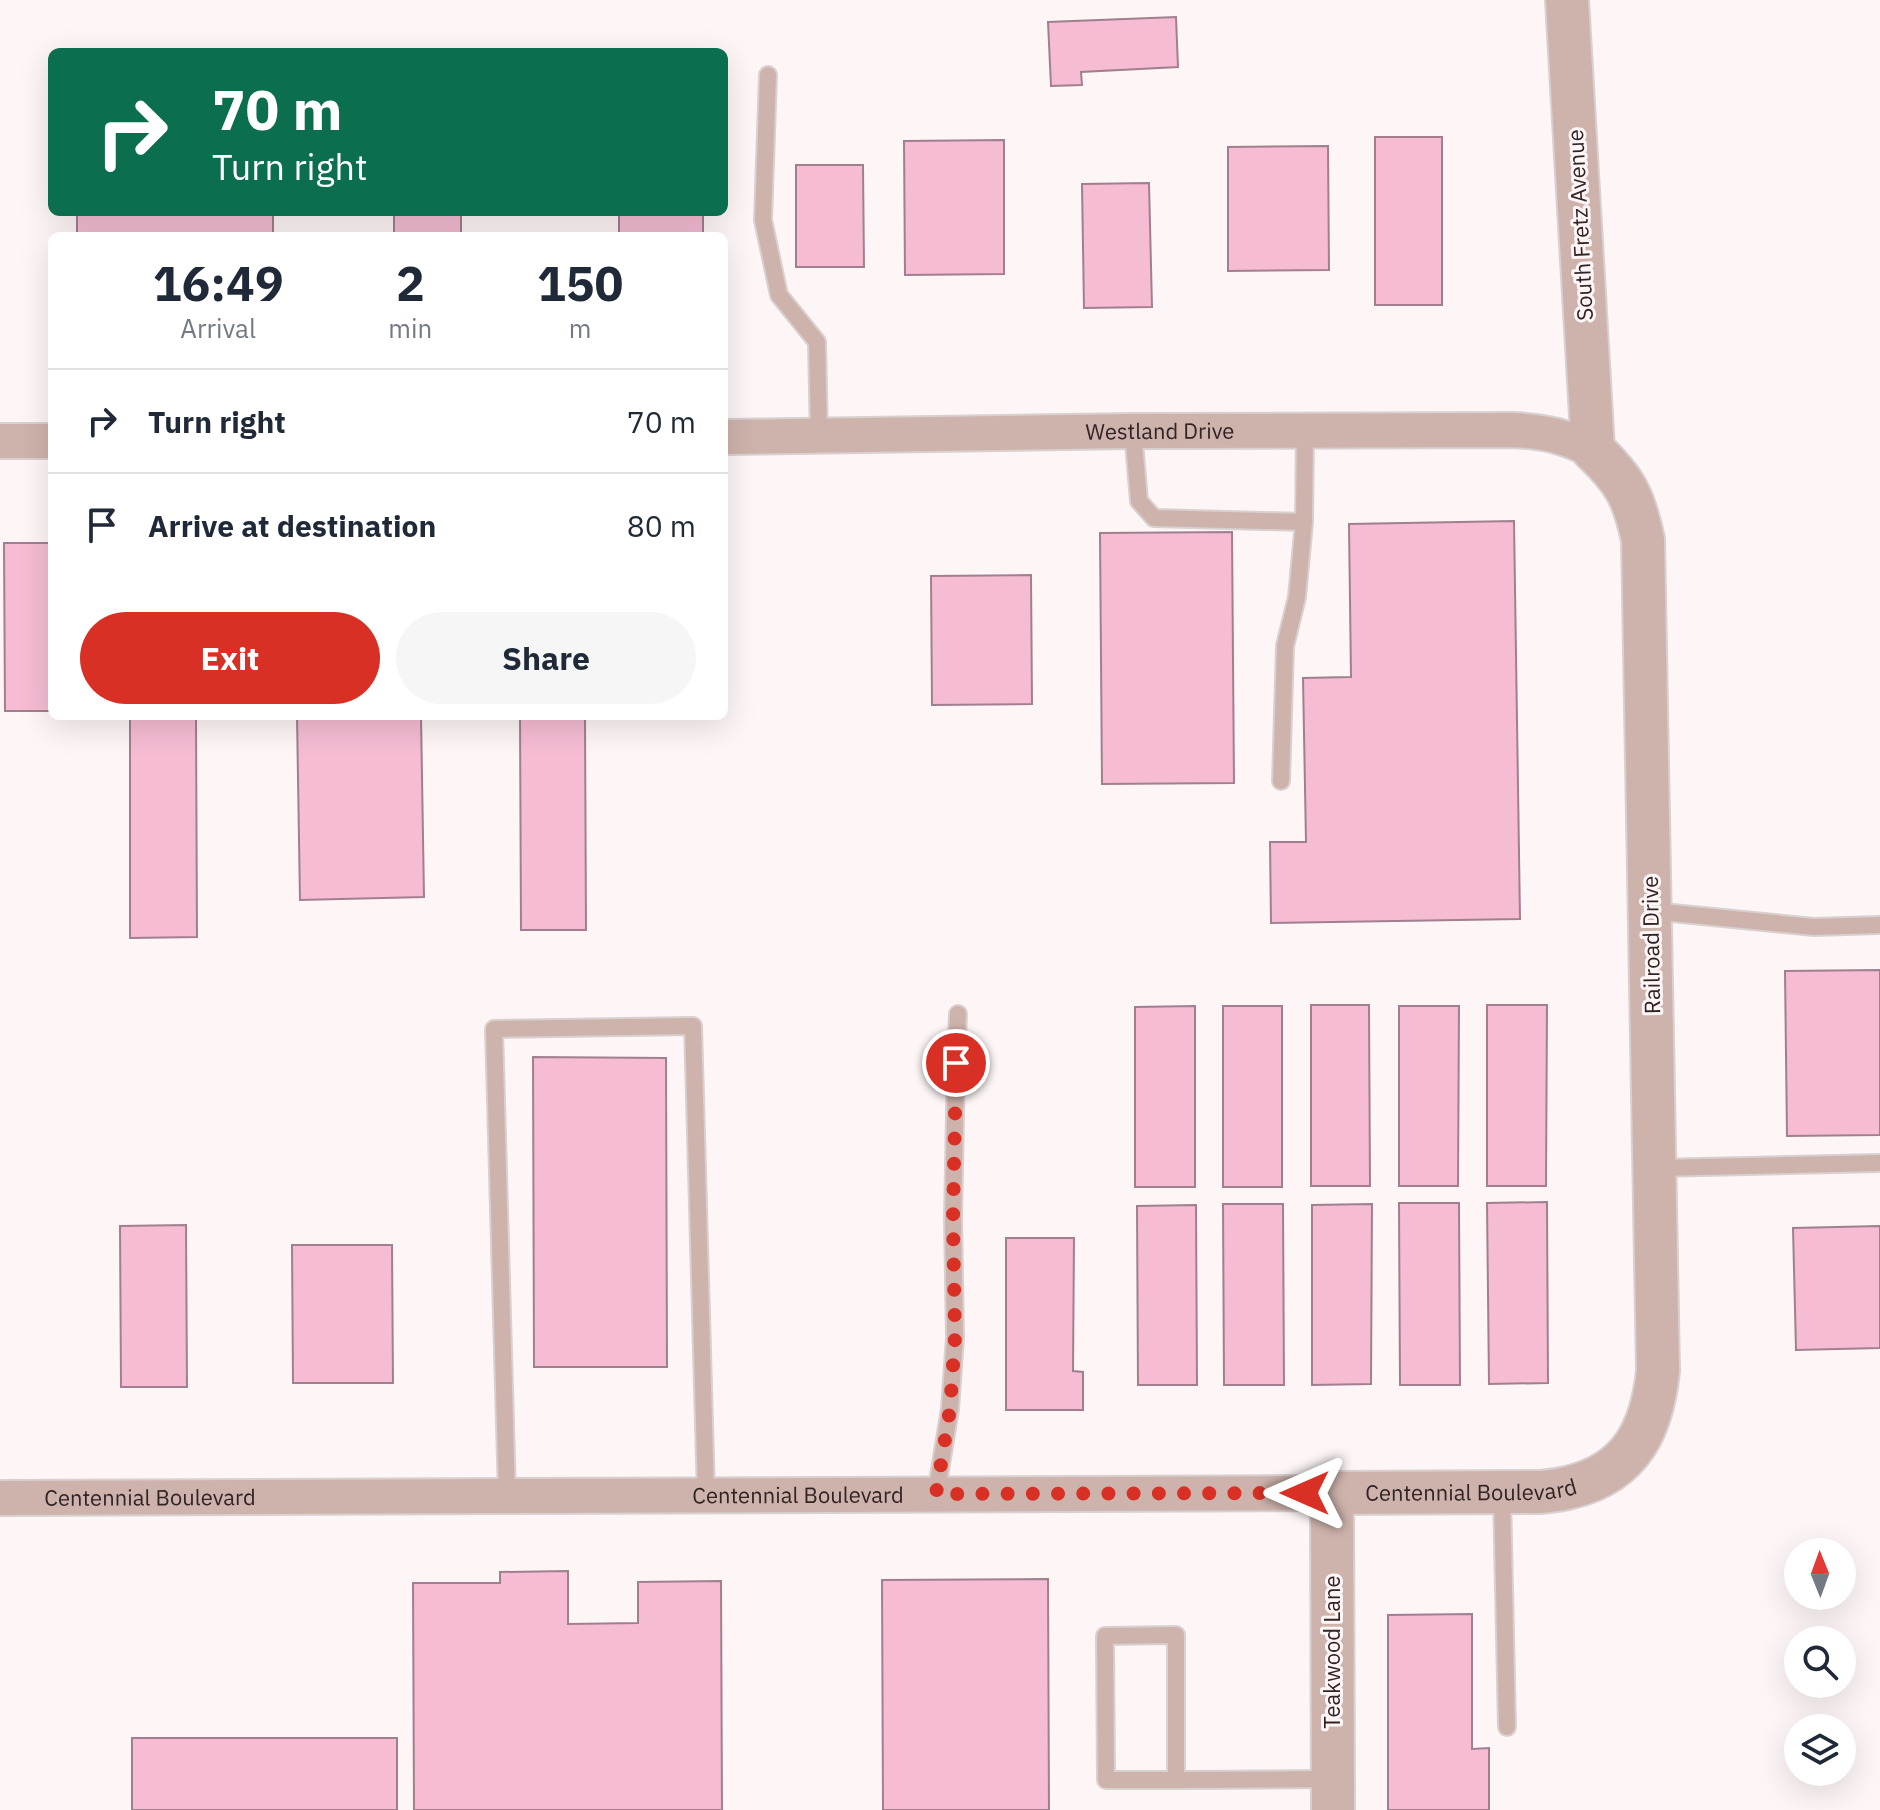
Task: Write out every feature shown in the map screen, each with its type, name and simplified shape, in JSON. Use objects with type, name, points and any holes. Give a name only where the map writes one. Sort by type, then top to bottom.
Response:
[{"type":"street","name":"South Fretz Avenue","points":[[1567,0],[1593,450]]},
{"type":"street","name":"Westland Drive","points":[[728,437],[1133,431],[1538,431],[1564,436],[1593,450]]},
{"type":"street","points":[[0,441],[48,441]]},
{"type":"street","name":"Railroad Drive","points":[[1593,450],[1625,486],[1636,509],[1643,540],[1658,1371],[1646,1428],[1632,1450]]},
{"type":"street","name":"Centennial Boulevard","points":[[0,1498],[1540,1492],[1592,1480],[1615,1466],[1632,1450]]},
{"type":"street","name":"Teakwood Lane","points":[[1332,1493],[1333,1795]]},
{"type":"lane","points":[[768,75],[763,220],[779,295],[817,342],[819,437]]},
{"type":"lane","points":[[1133,431],[1139,501],[1154,518],[1304,522]]},
{"type":"lane","points":[[1281,781],[1285,646],[1297,597],[1304,522],[1305,431]]},
{"type":"lane","points":[[1651,911],[1814,927],[1880,925]]},
{"type":"lane","points":[[936,1494],[950,1409],[955,1337],[953,1219],[958,1014]]},
{"type":"lane","points":[[507,1496],[494,1029],[678,1026],[693,1026],[706,1495]]},
{"type":"lane","points":[[1654,1168],[1880,1163]]},
{"type":"lane","points":[[1502,1493],[1507,1727]]},
{"type":"lane","points":[[1176,1780],[1176,1635],[1105,1636],[1106,1780],[1176,1780],[1333,1795]]},
{"type":"building","points":[[1176,17],[1178,67],[1081,72],[1082,85],[1051,86],[1048,22]]},
{"type":"building","points":[[1375,137],[1442,137],[1442,305],[1375,305]]},
{"type":"building","points":[[1004,140],[1004,274],[905,275],[904,141]]},
{"type":"building","points":[[1328,146],[1329,270],[1228,271],[1228,147]]},
{"type":"building","points":[[796,165],[863,165],[864,267],[796,267]]},
{"type":"building","points":[[1149,183],[1152,307],[1084,308],[1082,184]]},
{"type":"building","points":[[77,216],[273,216],[273,232],[77,232]]},
{"type":"building","points":[[394,216],[461,216],[461,232],[394,232]]},
{"type":"building","points":[[619,216],[703,216],[703,232],[619,232]]},
{"type":"building","points":[[1514,521],[1520,919],[1271,923],[1270,842],[1306,842],[1303,678],[1351,677],[1349,524]]},
{"type":"building","points":[[1232,532],[1234,783],[1102,784],[1100,533]]},
{"type":"building","points":[[4,543],[48,543],[48,711],[5,711]]},
{"type":"building","points":[[1031,575],[1032,704],[932,705],[931,576]]},
{"type":"building","points":[[130,720],[196,720],[197,937],[130,938]]},
{"type":"building","points":[[297,720],[421,720],[424,897],[300,900]]},
{"type":"building","points":[[520,720],[585,720],[586,930],[521,930]]},
{"type":"building","points":[[1880,970],[1880,1135],[1787,1136],[1785,971]]},
{"type":"building","points":[[1311,1005],[1369,1005],[1370,1186],[1311,1186]]},
{"type":"building","points":[[1487,1005],[1547,1005],[1546,1186],[1487,1186]]},
{"type":"building","points":[[1195,1006],[1195,1187],[1135,1187],[1135,1007]]},
{"type":"building","points":[[1223,1006],[1282,1006],[1282,1187],[1223,1187]]},
{"type":"building","points":[[1399,1006],[1459,1006],[1458,1186],[1399,1186]]},
{"type":"building","points":[[533,1057],[666,1058],[667,1367],[534,1367]]},
{"type":"building","points":[[1547,1202],[1548,1383],[1489,1384],[1487,1203]]},
{"type":"building","points":[[1399,1203],[1459,1203],[1460,1385],[1400,1385]]},
{"type":"building","points":[[1223,1204],[1283,1204],[1284,1385],[1224,1385]]},
{"type":"building","points":[[1372,1204],[1371,1384],[1312,1385],[1312,1205]]},
{"type":"building","points":[[1196,1205],[1197,1385],[1138,1385],[1137,1206]]},
{"type":"building","points":[[186,1225],[187,1387],[121,1387],[120,1226]]},
{"type":"building","points":[[1880,1226],[1880,1348],[1796,1350],[1793,1228]]},
{"type":"building","points":[[1006,1238],[1074,1238],[1073,1371],[1083,1372],[1083,1410],[1006,1410]]},
{"type":"building","points":[[292,1245],[392,1245],[393,1383],[293,1383]]},
{"type":"building","points":[[568,1571],[568,1624],[638,1623],[638,1582],[721,1581],[722,1810],[414,1810],[413,1583],[500,1583],[500,1572]]},
{"type":"building","points":[[1048,1579],[1049,1810],[883,1810],[882,1580]]},
{"type":"building","points":[[1472,1614],[1472,1749],[1489,1748],[1489,1810],[1388,1810],[1388,1615]]},
{"type":"building","points":[[132,1738],[397,1738],[397,1810],[132,1810]]},
{"type":"route","points":[[956,1063],[953,1219],[955,1337],[950,1409],[936,1494],[1305,1493]]}]
